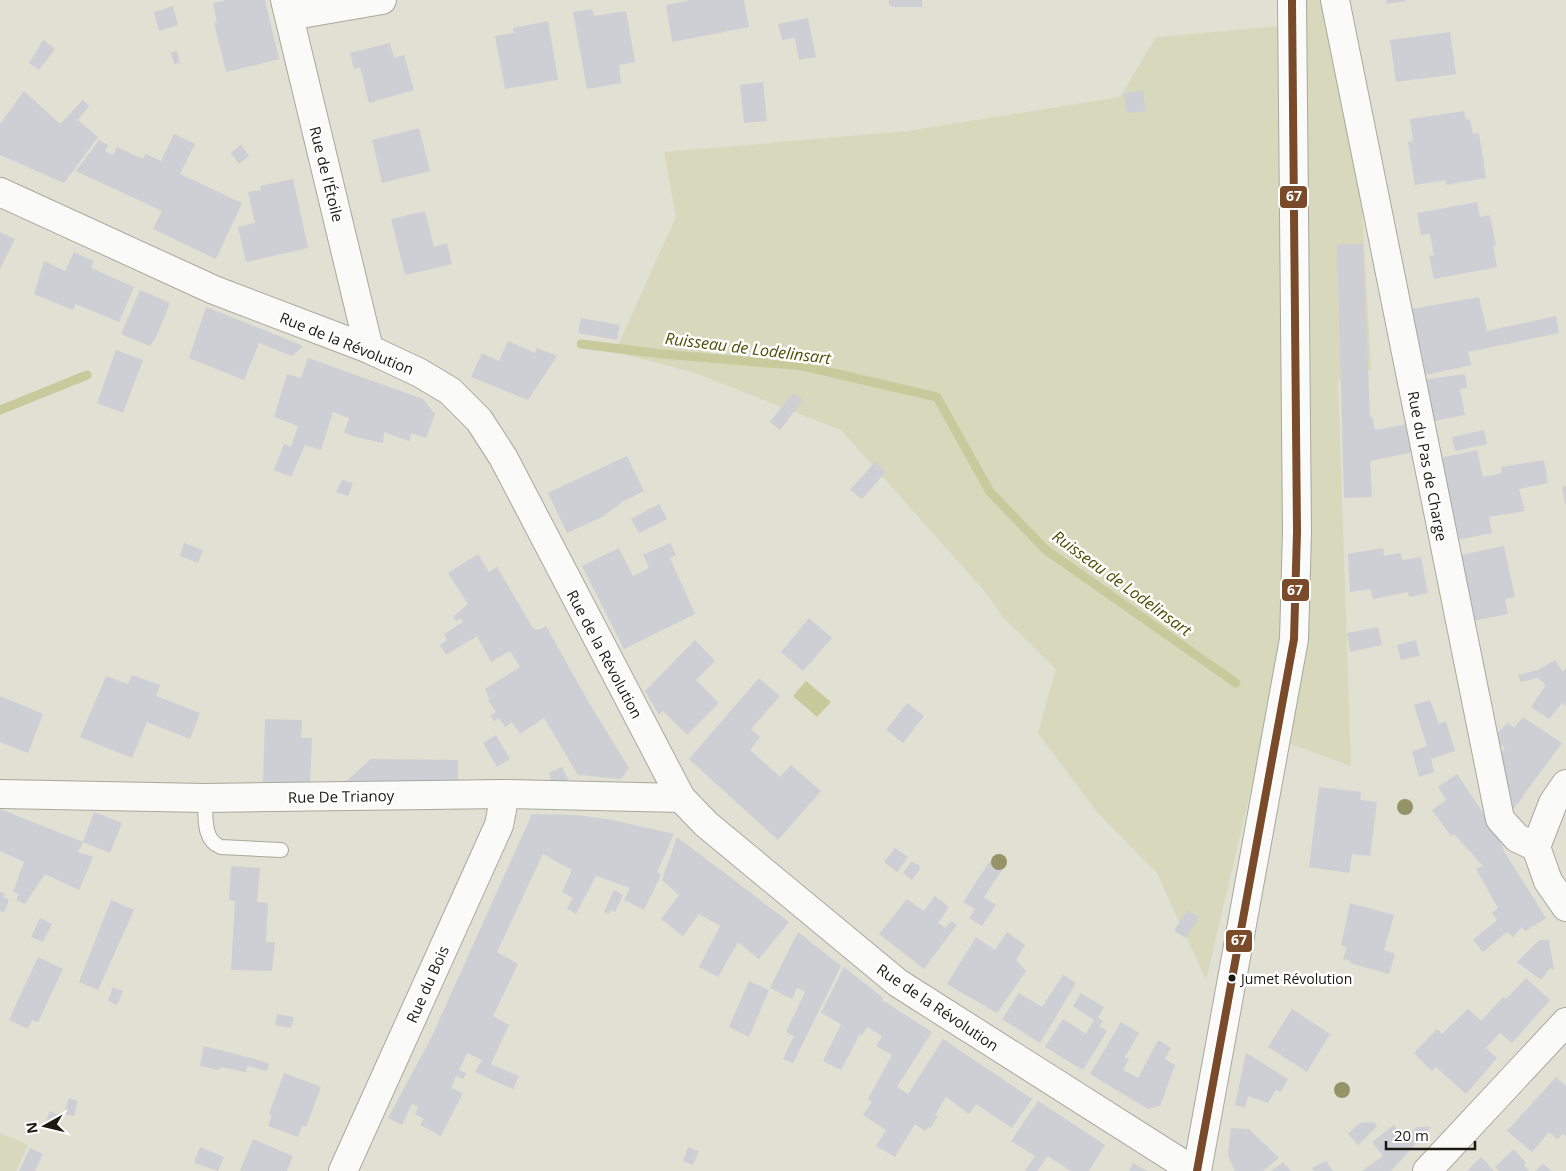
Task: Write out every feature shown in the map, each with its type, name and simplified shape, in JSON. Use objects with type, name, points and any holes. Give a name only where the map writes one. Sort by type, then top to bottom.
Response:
[{"type":"street","points":[[287,8],[382,0]]},
{"type":"street","points":[[1195,1171],[1294,639],[1297,532],[1292,0]]},
{"type":"street","name":"Rue du Pas de Charge","points":[[1335,0],[1500,819],[1517,838],[1536,847]]},
{"type":"street","name":"Rue de l'Étoile","points":[[287,8],[369,349]]},
{"type":"street","name":"Rue de la Révolution","points":[[0,192],[214,290],[369,349],[420,373],[450,391],[479,420],[503,457],[681,798],[706,824],[898,983],[1195,1171]]},
{"type":"street","points":[[1566,784],[1552,803],[1536,847],[1548,881],[1566,907]]},
{"type":"street","name":"Rue De Trianoy","points":[[0,794],[205,798],[505,794],[681,798]]},
{"type":"street","name":"Rue du Bois","points":[[343,1171],[499,824],[505,794]]},
{"type":"street","points":[[1427,1171],[1566,1022]]},
{"type":"lane","points":[[205,798],[208,836],[213,844],[221,847],[281,850]]},
{"type":"shaded area","points":[[1303,0],[1325,0],[1362,210],[1371,369],[1338,381],[1351,766],[1264,734],[1206,980],[1157,873],[1098,813],[1038,733],[1056,669],[1003,617],[986,593],[841,430],[692,372],[615,352],[676,217],[664,152],[908,131],[1120,97],[1156,37],[1292,25]]},
{"type":"shaded area","points":[[806,681],[831,702],[817,717],[793,696]]},
{"type":"shaded area","points":[[0,1133],[28,1145],[16,1171],[0,1171]]},
{"type":"building","points":[[226,0],[265,0],[279,59],[226,72],[214,23],[217,22],[213,3]]},
{"type":"building","points":[[690,0],[744,0],[749,27],[672,42],[666,5]]},
{"type":"building","points":[[889,0],[922,0],[922,7],[894,7],[889,5]]},
{"type":"building","points":[[1386,0],[1406,0],[1407,1],[1387,4]]},
{"type":"building","points":[[173,6],[178,25],[159,31],[154,12]]},
{"type":"building","points":[[592,9],[594,16],[626,11],[635,62],[619,65],[621,83],[587,89],[573,12]]},
{"type":"building","points":[[808,18],[816,57],[799,60],[795,38],[782,40],[778,24]]},
{"type":"building","points":[[548,21],[558,80],[505,89],[495,36],[514,33],[513,28]]},
{"type":"building","points":[[1450,32],[1456,74],[1396,82],[1390,40]]},
{"type":"building","points":[[43,40],[55,49],[39,70],[29,63]]},
{"type":"building","points":[[390,43],[394,58],[404,55],[414,90],[369,103],[360,67],[354,69],[350,53]]},
{"type":"building","points":[[177,51],[180,63],[174,64],[171,52]]},
{"type":"building","points":[[763,82],[767,121],[744,123],[740,85]]},
{"type":"building","points":[[24,91],[60,124],[83,100],[89,106],[78,120],[98,137],[64,183],[0,155],[0,124]]},
{"type":"building","points":[[1143,91],[1146,111],[1127,113],[1124,93]]},
{"type":"building","points":[[1464,111],[1466,120],[1470,119],[1473,134],[1479,133],[1486,178],[1446,185],[1446,180],[1415,185],[1408,142],[1413,141],[1410,119]]},
{"type":"building","points":[[419,128],[430,171],[382,183],[372,140]]},
{"type":"building","points":[[174,134],[195,144],[180,174],[242,203],[216,259],[153,229],[162,211],[76,171],[99,140],[108,145],[105,151],[113,155],[117,147],[143,159],[146,154],[161,161]]},
{"type":"building","points":[[241,145],[249,156],[239,164],[231,153]]},
{"type":"building","points":[[293,179],[308,248],[246,262],[238,227],[255,223],[248,192],[261,190],[260,186]]},
{"type":"building","points":[[1477,202],[1480,217],[1490,215],[1496,246],[1493,246],[1497,267],[1434,279],[1429,256],[1434,255],[1430,234],[1421,235],[1417,213]]},
{"type":"building","points":[[425,211],[434,247],[447,243],[452,264],[405,275],[391,219]]},
{"type":"building","points":[[0,232],[15,239],[0,269]]},
{"type":"building","points":[[1337,244],[1363,244],[1370,417],[1372,416],[1375,430],[1408,424],[1413,452],[1370,461],[1372,497],[1344,498]]},
{"type":"building","points":[[74,252],[94,261],[91,268],[134,287],[119,322],[75,304],[73,310],[34,294],[44,261],[65,271]]},
{"type":"building","points":[[140,290],[170,303],[156,337],[150,346],[121,334]]},
{"type":"building","points":[[1479,297],[1487,331],[1556,316],[1559,333],[1468,352],[1471,365],[1426,375],[1412,309]]},
{"type":"building","points":[[206,307],[303,346],[292,356],[259,343],[244,380],[189,358]]},
{"type":"building","points":[[581,318],[620,325],[617,340],[578,333]]},
{"type":"building","points":[[508,341],[535,353],[537,348],[557,356],[528,400],[471,377],[482,353],[499,361]]},
{"type":"building","points":[[116,350],[143,360],[123,413],[97,403]]},
{"type":"building","points":[[308,358],[423,399],[435,414],[426,438],[411,433],[409,441],[384,432],[383,443],[356,437],[344,433],[349,418],[333,412],[321,450],[305,445],[291,477],[274,470],[284,444],[291,447],[298,426],[274,417],[287,374],[301,378]]},
{"type":"building","points":[[1465,374],[1467,388],[1460,389],[1465,415],[1429,422],[1422,380]]},
{"type":"building","points":[[793,393],[803,400],[780,430],[770,422]]},
{"type":"building","points":[[1484,430],[1487,444],[1455,451],[1452,437]]},
{"type":"building","points":[[1477,450],[1483,477],[1502,473],[1501,467],[1544,460],[1548,483],[1519,489],[1525,511],[1489,517],[1492,533],[1452,541],[1436,459]]},
{"type":"building","points":[[627,456],[644,491],[622,502],[602,517],[567,533],[548,493]]},
{"type":"building","points":[[875,462],[886,472],[862,499],[850,490]]},
{"type":"building","points":[[342,480],[353,483],[348,496],[336,492]]},
{"type":"building","points":[[1566,486],[1566,504],[1565,504],[1562,487]]},
{"type":"building","points":[[659,504],[667,519],[639,533],[631,519]]},
{"type":"building","points":[[184,543],[203,550],[198,563],[180,556]]},
{"type":"building","points":[[670,543],[676,555],[670,558],[695,614],[624,649],[582,566],[619,548],[633,576],[649,568],[643,555]]},
{"type":"building","points":[[1504,546],[1515,597],[1505,599],[1508,614],[1468,622],[1456,556]]},
{"type":"building","points":[[1383,548],[1384,556],[1401,553],[1402,560],[1421,557],[1428,593],[1409,597],[1408,592],[1373,599],[1371,589],[1350,592],[1348,554]]},
{"type":"building","points":[[478,554],[489,572],[497,567],[533,628],[538,630],[546,626],[589,703],[629,768],[621,779],[578,775],[544,718],[520,734],[512,722],[505,727],[499,718],[494,721],[490,715],[496,712],[488,700],[496,694],[489,698],[485,689],[520,667],[510,651],[491,662],[477,636],[446,655],[440,645],[447,640],[444,634],[463,622],[461,618],[456,621],[453,617],[468,604],[448,573]]},
{"type":"building","points":[[809,618],[832,638],[803,671],[781,652]]},
{"type":"building","points":[[1378,627],[1382,645],[1350,652],[1347,633]]},
{"type":"building","points":[[695,640],[715,661],[696,680],[719,703],[687,735],[663,711],[659,715],[645,691]]},
{"type":"building","points":[[1416,640],[1420,656],[1401,660],[1397,645]]},
{"type":"building","points":[[1555,660],[1563,672],[1566,668],[1566,706],[1562,703],[1549,719],[1531,707],[1546,685],[1538,678],[1521,682],[1518,675],[1538,670]]},
{"type":"building","points":[[132,675],[160,685],[156,696],[200,713],[190,739],[147,722],[132,758],[80,737],[106,676],[128,684]]},
{"type":"building","points":[[759,678],[780,696],[751,729],[760,737],[750,750],[780,777],[791,765],[821,791],[778,840],[689,759]]},
{"type":"building","points":[[0,696],[43,714],[28,753],[0,742]]},
{"type":"building","points":[[1430,700],[1439,724],[1446,721],[1455,751],[1431,759],[1434,772],[1419,777],[1412,751],[1427,746],[1414,705]]},
{"type":"building","points":[[907,703],[924,716],[903,743],[886,730]]},
{"type":"building","points":[[1523,717],[1562,743],[1509,815],[1496,761],[1505,748],[1492,738],[1508,723],[1514,728]]},
{"type":"building","points":[[265,719],[302,720],[301,738],[312,738],[310,783],[263,782]]},
{"type":"building","points":[[496,735],[510,759],[497,767],[483,743]]},
{"type":"building","points":[[371,759],[458,760],[458,786],[342,785]]},
{"type":"building","points":[[562,767],[569,781],[552,782],[549,773]]},
{"type":"building","points":[[1457,774],[1497,834],[1505,853],[1546,918],[1525,931],[1522,927],[1513,937],[1507,932],[1483,952],[1473,940],[1497,920],[1492,913],[1498,908],[1476,869],[1483,866],[1454,834],[1451,836],[1432,810],[1446,800],[1438,787]]},
{"type":"building","points":[[1319,787],[1361,792],[1360,800],[1377,802],[1370,856],[1352,854],[1349,873],[1309,867]]},
{"type":"building","points":[[0,809],[83,842],[78,852],[93,857],[79,890],[45,874],[25,904],[16,900],[19,894],[13,892],[24,862],[0,851]]},
{"type":"building","points":[[94,812],[122,823],[110,853],[83,842]]},
{"type":"building","points":[[532,814],[577,815],[612,820],[674,834],[657,872],[661,875],[644,910],[624,900],[630,888],[597,876],[597,874],[576,914],[567,908],[573,898],[562,892],[572,870],[543,854],[497,952],[518,964],[493,1016],[509,1025],[491,1064],[519,1076],[513,1089],[475,1072],[482,1060],[467,1053],[459,1070],[466,1073],[463,1079],[456,1076],[451,1088],[463,1093],[441,1136],[420,1125],[424,1119],[415,1114],[418,1107],[412,1104],[402,1125],[388,1118],[432,1036]]},
{"type":"building","points":[[677,837],[789,922],[759,959],[738,942],[718,977],[699,967],[720,926],[699,914],[683,936],[661,919],[679,895],[662,880]]},
{"type":"building","points":[[895,848],[908,857],[897,872],[884,862]]},
{"type":"building","points":[[990,861],[1002,870],[984,897],[996,905],[982,926],[969,918],[975,909],[963,902]]},
{"type":"building","points":[[911,862],[919,865],[920,869],[912,880],[903,873]]},
{"type":"building","points":[[231,866],[260,868],[257,902],[268,903],[266,942],[275,942],[272,971],[231,970],[235,901],[229,900]]},
{"type":"building","points":[[614,890],[623,895],[615,912],[610,910],[609,914],[604,912]]},
{"type":"building","points":[[0,892],[5,894],[3,897],[9,900],[4,912],[0,911]]},
{"type":"building","points":[[935,896],[949,907],[938,923],[945,928],[951,921],[957,925],[924,969],[879,934],[907,899],[924,911]]},
{"type":"building","points":[[111,900],[134,910],[98,990],[79,982]]},
{"type":"building","points":[[1350,903],[1394,915],[1384,950],[1395,954],[1389,974],[1350,963],[1351,961],[1343,959],[1347,947],[1341,945]]},
{"type":"building","points":[[1187,910],[1199,917],[1186,938],[1174,931]]},
{"type":"building","points":[[40,918],[52,924],[43,942],[31,937]]},
{"type":"building","points":[[798,932],[841,966],[793,1063],[783,1059],[794,1036],[786,1032],[805,992],[797,988],[792,999],[770,988]]},
{"type":"building","points":[[1007,932],[1025,945],[1016,960],[1026,971],[997,1013],[947,984],[976,937],[995,950]]},
{"type":"building","points":[[1539,940],[1549,940],[1554,970],[1550,968],[1541,980],[1517,962]]},
{"type":"building","points":[[38,957],[63,969],[38,1022],[32,1020],[28,1029],[9,1020]]},
{"type":"building","points":[[844,967],[883,998],[882,1000],[932,1032],[897,1087],[908,1094],[943,1039],[1032,1099],[1012,1128],[976,1104],[969,1114],[946,1097],[935,1115],[938,1116],[930,1128],[925,1131],[915,1124],[895,1157],[876,1146],[886,1130],[863,1115],[872,1102],[868,1099],[892,1055],[876,1046],[882,1036],[867,1027],[862,1035],[860,1034],[841,1070],[823,1061],[841,1024],[821,1013]]},
{"type":"building","points":[[1063,975],[1076,983],[1040,1043],[1002,1019],[1019,993],[1042,1007]]},
{"type":"building","points":[[1526,978],[1550,1000],[1512,1043],[1500,1033],[1486,1048],[1497,1058],[1466,1094],[1436,1067],[1432,1071],[1414,1053],[1437,1029],[1442,1034],[1468,1009],[1481,1021],[1503,997],[1506,999]]},
{"type":"building","points":[[749,981],[769,990],[749,1037],[729,1027]]},
{"type":"building","points":[[113,987],[123,991],[117,1005],[108,1001]]},
{"type":"building","points":[[1081,993],[1104,1007],[1098,1018],[1103,1021],[1099,1026],[1107,1031],[1083,1070],[1045,1047],[1063,1019],[1086,1034],[1094,1020],[1073,1006]]},
{"type":"building","points":[[1292,1009],[1330,1034],[1307,1072],[1268,1047]]},
{"type":"building","points":[[277,1014],[294,1017],[291,1028],[275,1025]]},
{"type":"building","points":[[1121,1022],[1139,1033],[1125,1057],[1129,1059],[1123,1070],[1138,1078],[1158,1040],[1171,1048],[1165,1059],[1175,1065],[1160,1106],[1148,1109],[1090,1074]]},
{"type":"building","points":[[204,1046],[269,1063],[267,1071],[247,1066],[246,1072],[220,1067],[219,1070],[200,1066]]},
{"type":"building","points":[[1246,1053],[1288,1079],[1281,1092],[1276,1090],[1268,1103],[1248,1096],[1245,1108],[1235,1105]]},
{"type":"building","points":[[284,1073],[321,1087],[306,1127],[302,1126],[298,1137],[268,1126],[272,1115],[269,1114]]},
{"type":"building","points":[[1556,1077],[1566,1086],[1566,1136],[1563,1134],[1557,1139],[1549,1132],[1532,1152],[1507,1131]]},
{"type":"building","points":[[69,1098],[78,1101],[74,1116],[64,1114]]},
{"type":"building","points":[[1038,1101],[1105,1145],[1089,1171],[1071,1171],[1048,1156],[1037,1171],[1025,1171],[1035,1156],[1011,1141]]},
{"type":"building","points":[[50,1111],[61,1116],[54,1131],[44,1126]]},
{"type":"building","points":[[1374,1122],[1377,1126],[1358,1145],[1348,1134],[1359,1123]]},
{"type":"building","points":[[1394,1125],[1404,1138],[1417,1127],[1431,1127],[1391,1171],[1362,1171],[1383,1156],[1372,1142]]},
{"type":"building","points":[[1231,1128],[1249,1129],[1279,1158],[1263,1171],[1235,1171],[1228,1155]]},
{"type":"building","points":[[253,1139],[293,1156],[287,1171],[240,1171]]},
{"type":"building","points":[[200,1147],[224,1157],[218,1171],[194,1163]]},
{"type":"building","points":[[688,1147],[699,1151],[693,1165],[683,1161]]},
{"type":"building","points":[[30,1148],[43,1154],[35,1171],[19,1171]]},
{"type":"building","points":[[1514,1149],[1526,1163],[1524,1165],[1529,1171],[1499,1171],[1495,1167]]},
{"type":"building","points":[[1481,1157],[1494,1171],[1467,1171]]},
{"type":"building","points":[[1326,1161],[1333,1171],[1314,1171],[1312,1168]]},
{"type":"building","points":[[1283,1162],[1291,1171],[1271,1171]]},
{"type":"building","points":[[1133,1163],[1147,1171],[1129,1171]]},
{"type":"building","points":[[1543,1164],[1552,1171],[1535,1171]]},
{"type":"waterway","name":"Ruisseau de Lodelinsart","points":[[581,344],[662,354],[803,366],[937,397],[990,492],[1046,550],[1236,683]]},
{"type":"waterway","name":"Ruisseau de Lodelinsart","points":[[0,410],[87,375]]},
{"type":"transit line","name":"67","points":[[1197,1171],[1294,639],[1297,532],[1292,0]]},
{"type":"place","name":"Jumet Révolution","points":[[1232,978]]}]
